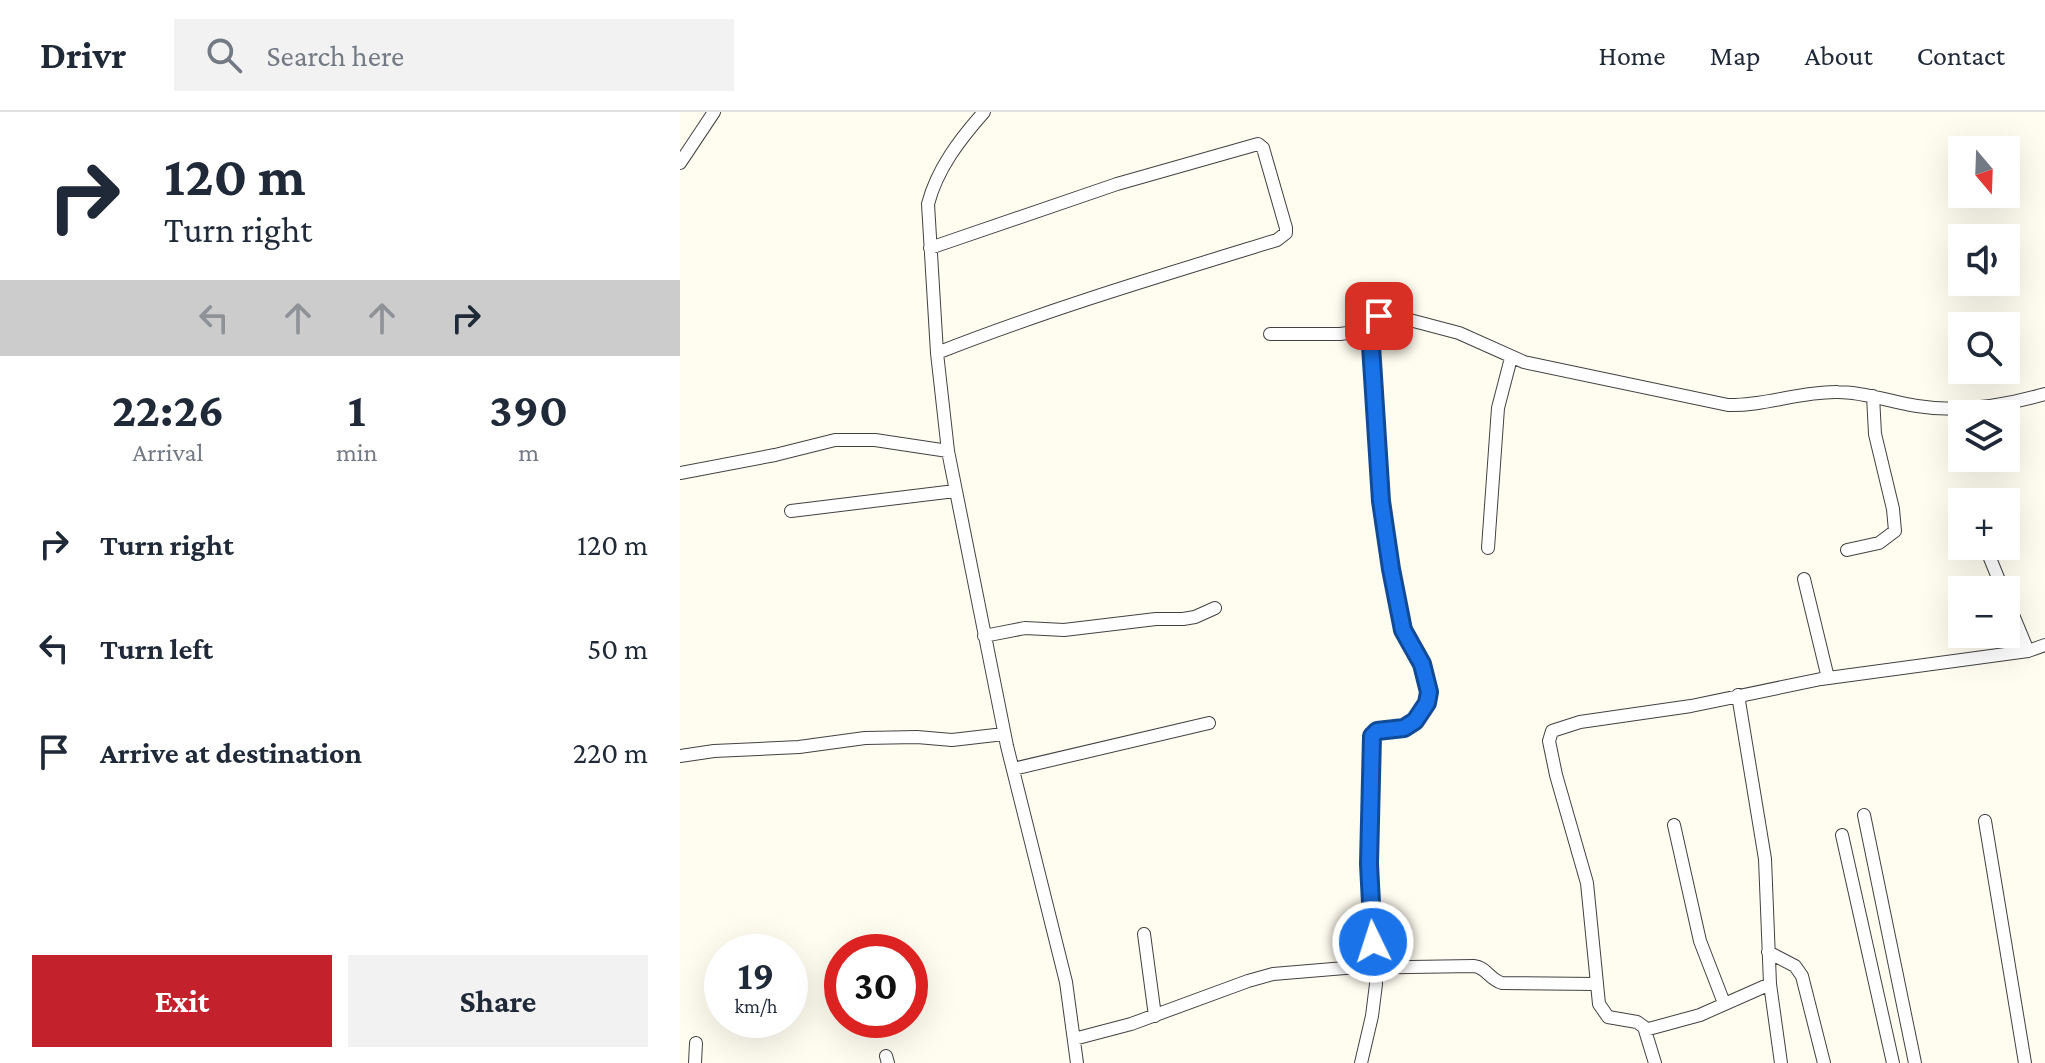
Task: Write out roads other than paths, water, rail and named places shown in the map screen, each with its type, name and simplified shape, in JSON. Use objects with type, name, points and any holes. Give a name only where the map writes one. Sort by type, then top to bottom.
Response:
[{"type":"street","points":[[680,163],[714,112]]},
{"type":"street","points":[[984,112],[943,166],[928,204],[937,353],[955,491],[1004,734],[1066,982],[1077,1063]]},
{"type":"street","points":[[930,248],[1117,184],[1258,144],[1263,148],[1286,228],[1286,233],[1277,240],[1148,278],[1004,326],[937,353]]},
{"type":"street","points":[[1361,1063],[1375,998],[1369,864],[1372,736],[1377,731],[1404,728],[1415,721],[1427,703],[1429,692],[1422,664],[1403,630],[1391,569],[1381,501],[1370,330],[1374,320],[1381,314],[1387,314],[1459,333],[1511,358],[1728,405],[1745,406],[1811,393],[1854,392],[1915,406],[1962,408],[2016,402],[2045,394]]},
{"type":"street","points":[[1270,334],[1340,334],[1370,330]]},
{"type":"street","points":[[1488,548],[1498,408],[1511,358]]},
{"type":"street","points":[[1847,550],[1879,543],[1895,531],[1893,509],[1875,434],[1873,396]]},
{"type":"street","points":[[680,473],[835,440],[875,440],[948,451]]},
{"type":"street","points":[[791,511],[955,491]]},
{"type":"street","points":[[1804,579],[1828,678]]},
{"type":"street","points":[[984,636],[1025,628],[1064,630],[1156,619],[1183,619],[1215,608]]},
{"type":"street","points":[[2020,632],[2028,651]]},
{"type":"street","points":[[1655,1063],[1645,1030],[1637,1022],[1608,1017],[1599,1004],[1587,883],[1556,775],[1549,734],[1557,728],[1580,722],[1691,706],[1828,678],[2028,651],[2045,645]]},
{"type":"street","points":[[1738,695],[1765,859],[1770,984],[1781,1063]]},
{"type":"street","points":[[1013,769],[1209,723]]},
{"type":"street","points":[[680,756],[714,751],[799,747],[865,738],[952,740],[1004,734]]},
{"type":"street","points":[[1864,815],[1915,1063]]},
{"type":"street","points":[[1985,821],[2025,1063]]},
{"type":"street","points":[[1674,825],[1700,941],[1724,1003]]},
{"type":"street","points":[[1842,835],[1893,1063]]},
{"type":"street","points":[[1144,934],[1155,1016]]},
{"type":"street","points":[[1768,952],[1795,966],[1802,976],[1824,1063]]},
{"type":"street","points":[[1074,1039],[1155,1016],[1261,977],[1345,968],[1478,966],[1502,983],[1596,984]]},
{"type":"street","points":[[1645,1030],[1681,1022],[1770,984]]},
{"type":"street","points":[[695,1063],[696,1043]]}]
